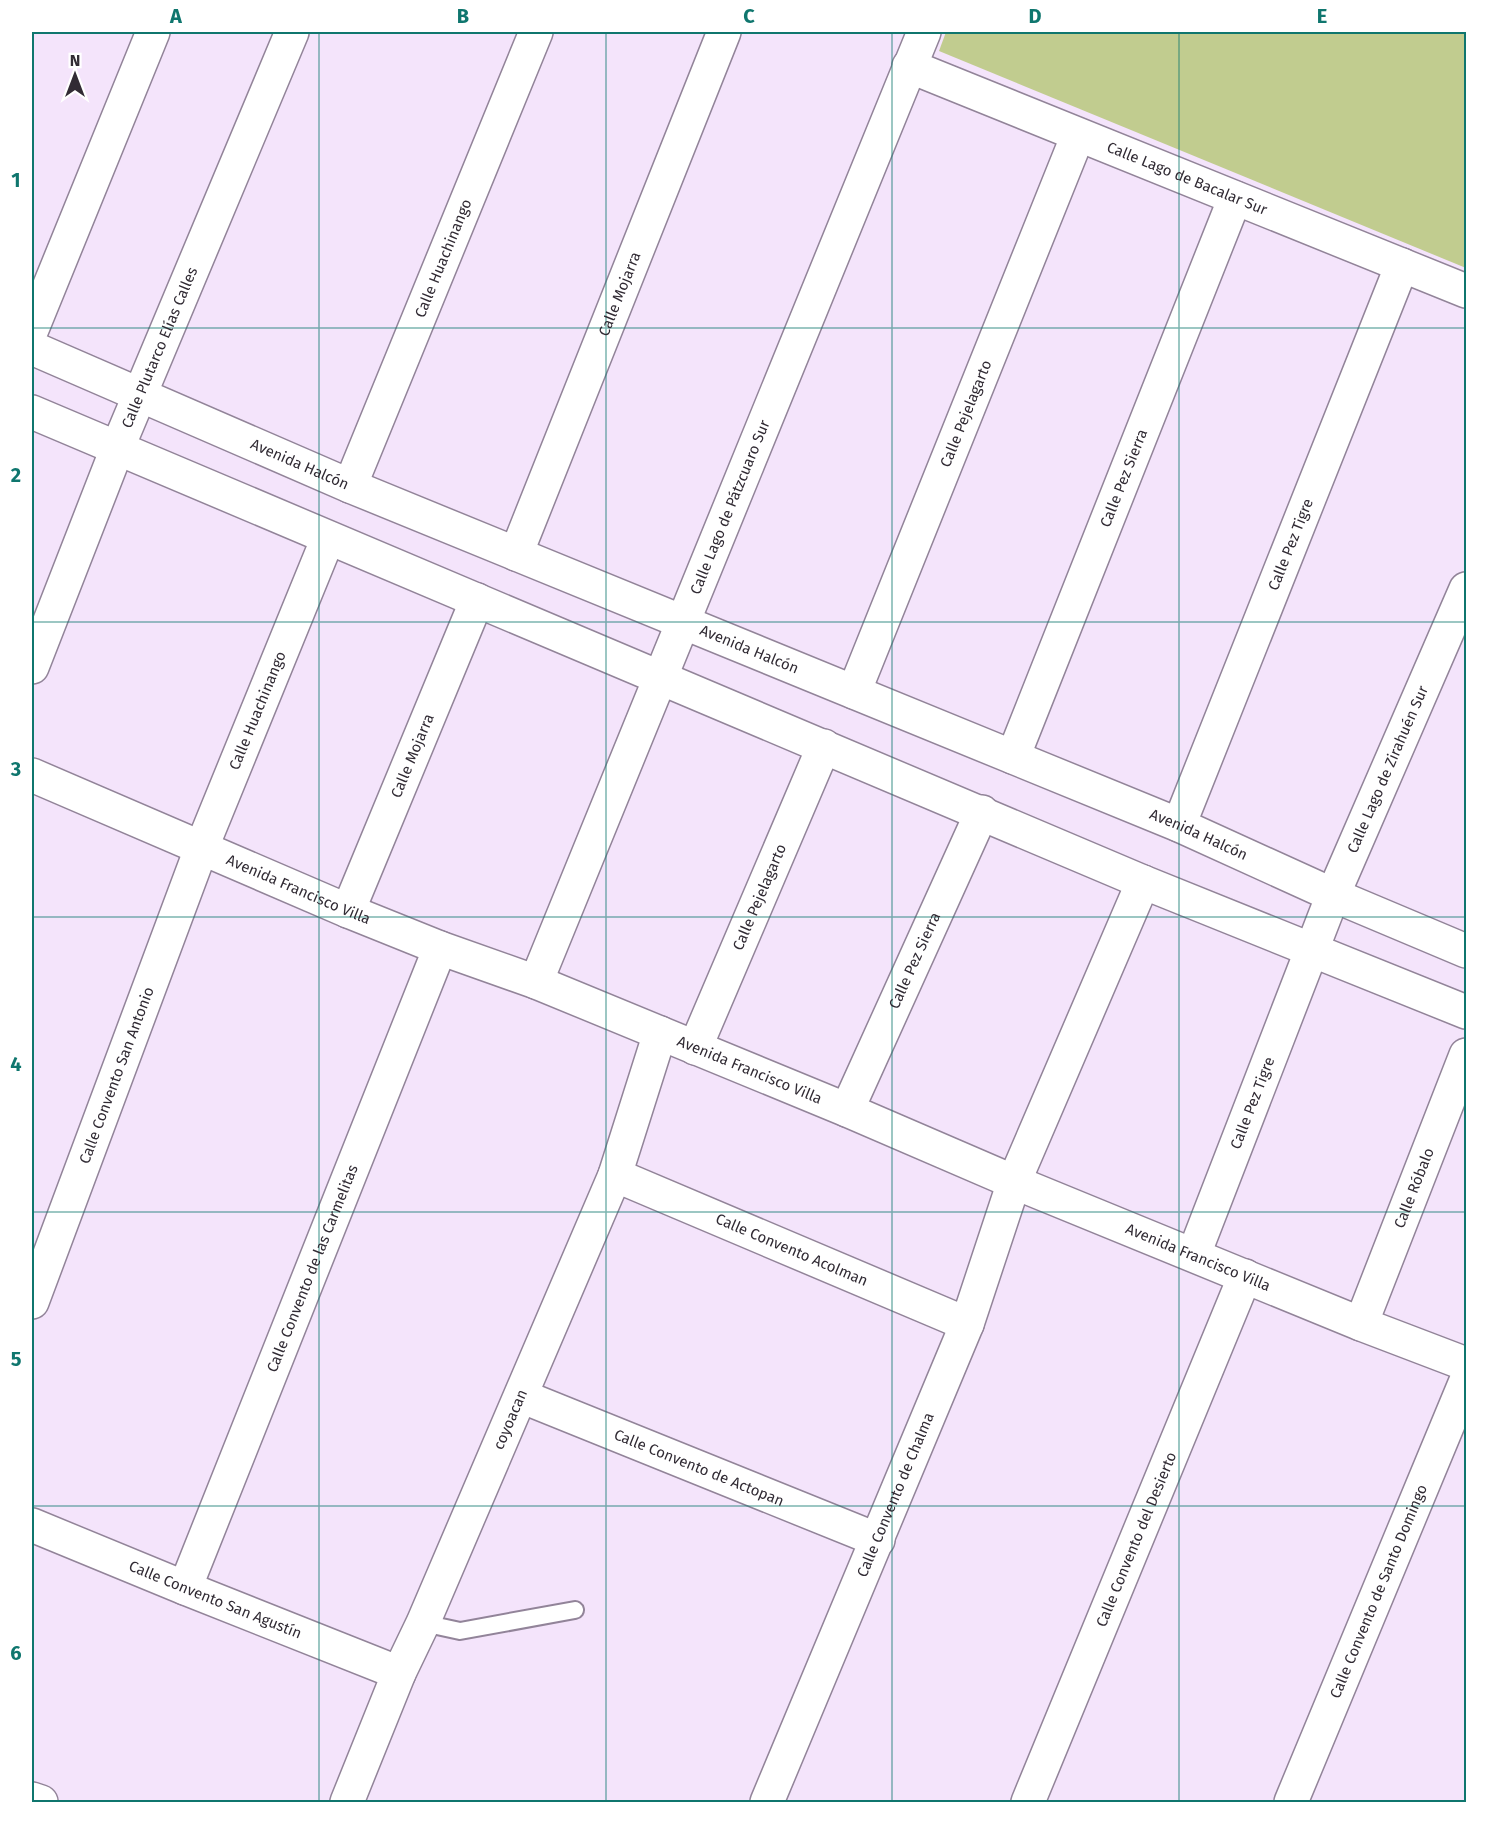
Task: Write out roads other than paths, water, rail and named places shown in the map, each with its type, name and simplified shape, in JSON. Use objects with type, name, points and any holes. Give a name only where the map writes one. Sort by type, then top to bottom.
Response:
[{"type":"street","points":[[32,329],[153,32]]},
{"type":"street","name":"Calle Plutarco Elías Calles","points":[[32,667],[139,395],[292,32]]},
{"type":"street","name":"Calle Huachinango","points":[[350,486],[536,32]]},
{"type":"street","name":"Calle Mojarra","points":[[516,554],[724,32]]},
{"type":"street","name":"Calle Lago de Pátzcuaro Sur","points":[[536,982],[924,32]]},
{"type":"street","name":"Calle Lago de Bacalar Sur","points":[[909,66],[1467,291]]},
{"type":"street","name":"Calle Pejelagarto","points":[[854,692],[1078,135]]},
{"type":"street","name":"Calle Pez Sierra","points":[[1013,757],[1235,198]]},
{"type":"street","name":"Calle Pez Tigre","points":[[1179,825],[1402,265]]},
{"type":"street","name":"Avenida Halcón","points":[[32,348],[350,486],[1179,825],[1333,895],[1467,951]]},
{"type":"street","points":[[32,412],[1143,882],[1467,1012]]},
{"type":"street","name":"Calle Huachinango","points":[[201,849],[328,538]]},
{"type":"street","name":"Calle Lago de Zirahuén Sur","points":[[1311,951],[1333,895],[1467,589]]},
{"type":"street","name":"Calle Mojarra","points":[[348,911],[477,600]]},
{"type":"street","name":"Calle Pejelagarto","points":[[695,1048],[824,746]]},
{"type":"street","name":"Avenida Francisco Villa","points":[[32,775],[348,911],[440,948],[536,982],[847,1110],[1014,1182],[1361,1324],[1467,1364]]},
{"type":"street","name":"Calle Pez Sierra","points":[[847,1110],[982,812]]},
{"type":"street","name":"Calle Convento San Antonio","points":[[32,1302],[201,849]]},
{"type":"street","points":[[1014,1182],[1143,882]]},
{"type":"street","name":"Calle Convento de las Carmelitas","points":[[185,1588],[440,948]]},
{"type":"street","name":"Calle Pez Tigre","points":[[1194,1254],[1311,951]]},
{"type":"street","name":"coyoacan","points":[[347,1803],[399,1673],[423,1623],[615,1175],[660,1033]]},
{"type":"street","name":"Calle Róbalo","points":[[1361,1324],[1467,1054]]},
{"type":"street","name":"Calle Convento Acolman","points":[[615,1175],[967,1324]]},
{"type":"street","name":"Calle Convento de Chalma","points":[[766,1803],[967,1324],[1014,1182]]},
{"type":"street","name":"Calle Convento del Desierto","points":[[1029,1803],[1245,1276]]},
{"type":"street","name":"Calle Convento de Santo Domingo","points":[[1292,1803],[1467,1380]]},
{"type":"street","name":"Calle Convento de Actopan","points":[[521,1396],[878,1540]]},
{"type":"street","name":"Calle Convento San Agustín","points":[[32,1525],[399,1673]]},
{"type":"street","points":[[32,1798],[41,1803]]},
{"type":"lane","points":[[423,1623],[460,1631],[575,1610]]}]
